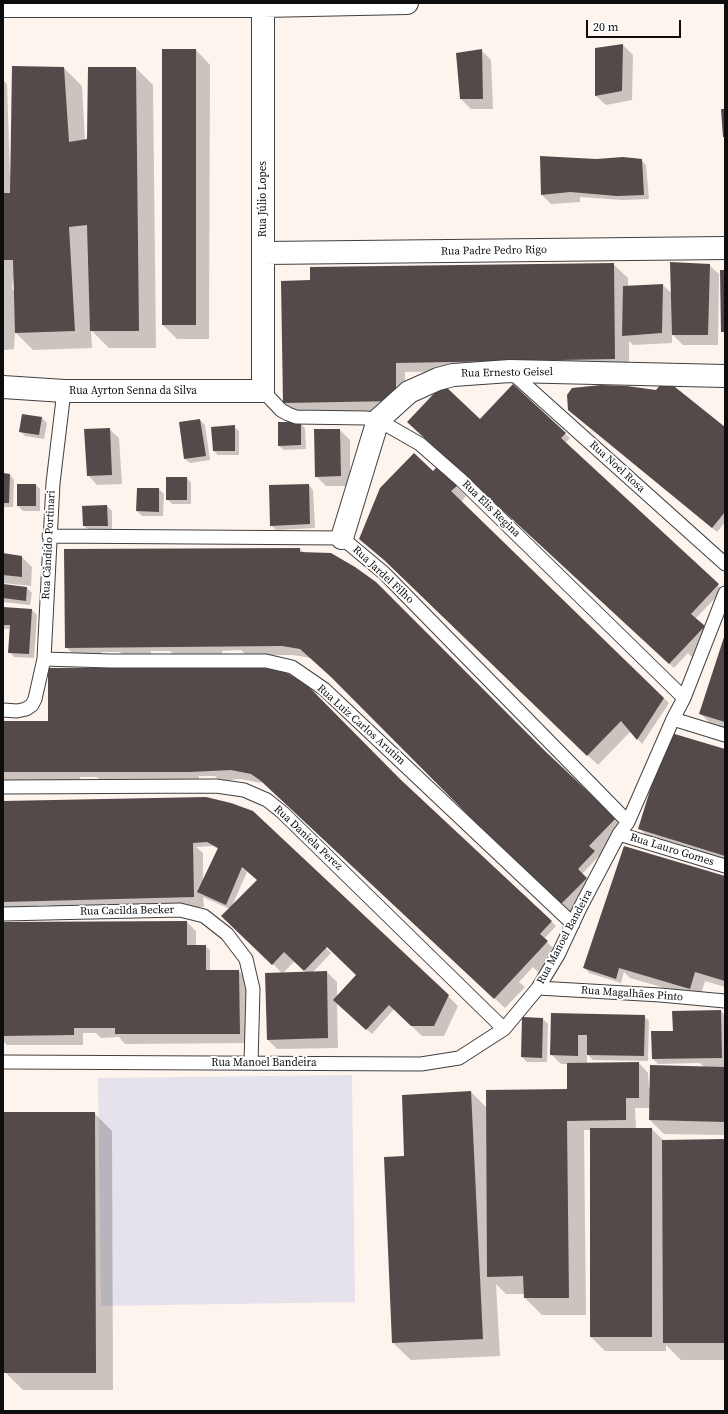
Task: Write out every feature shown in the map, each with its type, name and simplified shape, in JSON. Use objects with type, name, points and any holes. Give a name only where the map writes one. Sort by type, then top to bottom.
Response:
[{"type":"street","points":[[3,6],[263,6],[407,3]]},
{"type":"street","name":"Rua Júlio Lopes","points":[[263,6],[263,391]]},
{"type":"street","name":"Rua Padre Pedro Rigo","points":[[264,253],[725,248]]},
{"type":"street","name":"Rua Ernesto Geisel","points":[[378,420],[409,392],[438,379],[453,375],[510,371],[725,376]]},
{"type":"street","name":"Rua Ayrton Senna da Silva","points":[[3,387],[64,391],[263,391]]},
{"type":"street","points":[[342,538],[378,420]]},
{"type":"lane","name":"Rua Noel Rosa","points":[[510,371],[725,564]]},
{"type":"lane","name":"Rua Cândido Portinari","points":[[3,710],[17,711],[26,709],[32,705],[35,700],[44,659],[53,483],[64,391]]},
{"type":"lane","name":"Rua Elis Regina","points":[[263,391],[282,410],[296,417],[366,418],[378,420],[420,444],[461,480],[684,698]]},
{"type":"lane","name":"Rua Jardel Filho","points":[[50,536],[342,538],[384,573],[628,822]]},
{"type":"lane","name":"Rua Manoel Bandeira","points":[[3,1062],[421,1064],[459,1058],[504,1030],[538,988],[558,955],[580,908],[619,834],[628,822],[722,610],[725,593]]},
{"type":"lane","name":"Rua Luiz Carlos Arutim","points":[[44,659],[110,661],[266,661],[292,668],[324,689],[573,924]]},
{"type":"lane","points":[[673,719],[725,735]]},
{"type":"lane","name":"Rua Daniela Perez","points":[[3,786],[216,786],[244,790],[266,800],[282,812],[504,1030]]},
{"type":"lane","name":"Rua Lauro Gomes","points":[[619,834],[725,866]]},
{"type":"lane","name":"Rua Cacilda Becker","points":[[3,914],[180,910],[204,916],[227,934],[246,959],[253,989],[251,1063]]},
{"type":"lane","name":"Rua Magalhães Pinto","points":[[538,988],[660,995],[725,1001]]},
{"type":"shaded area","points":[[352,1075],[355,1302],[101,1306],[98,1078]]},
{"type":"building","points":[[623,44],[622,91],[595,96],[595,48]]},
{"type":"building","points":[[162,49],[196,49],[196,325],[162,325]]},
{"type":"building","points":[[482,49],[483,99],[460,99],[456,53]]},
{"type":"building","points":[[12,66],[64,67],[69,142],[87,139],[88,67],[136,67],[139,331],[90,331],[87,225],[69,227],[75,331],[15,333],[13,260],[3,260],[3,193],[10,193]]},
{"type":"building","points":[[721,109],[725,109],[725,137],[723,137]]},
{"type":"building","points":[[540,156],[596,159],[623,157],[642,159],[644,195],[617,196],[570,192],[541,195]]},
{"type":"building","points":[[670,262],[710,264],[708,335],[672,335]]},
{"type":"building","points":[[614,263],[615,359],[396,363],[396,401],[283,403],[281,281],[310,280],[310,267]]},
{"type":"building","points":[[720,270],[725,270],[725,332],[721,332]]},
{"type":"building","points":[[663,284],[662,333],[622,336],[623,286]]},
{"type":"building","points":[[665,379],[725,427],[725,512],[712,528],[568,410],[567,395],[572,388],[601,385],[627,386],[656,390]]},
{"type":"building","points":[[443,384],[480,419],[513,384],[566,433],[561,438],[719,584],[691,614],[705,626],[669,664],[407,422]]},
{"type":"building","points":[[22,414],[42,417],[39,435],[19,432]]},
{"type":"building","points":[[200,419],[206,456],[184,459],[179,422]]},
{"type":"building","points":[[278,422],[301,422],[301,445],[278,446]]},
{"type":"building","points":[[235,425],[235,451],[213,451],[211,427]]},
{"type":"building","points":[[110,428],[112,475],[87,476],[84,429]]},
{"type":"building","points":[[314,429],[340,429],[341,476],[315,477]]},
{"type":"building","points":[[414,453],[433,471],[437,467],[457,486],[451,491],[664,698],[637,740],[621,721],[587,756],[384,560],[359,539],[380,488]]},
{"type":"building","points":[[3,473],[10,474],[9,503],[3,503]]},
{"type":"building","points":[[166,477],[187,477],[187,500],[166,500]]},
{"type":"building","points":[[17,484],[36,484],[36,506],[17,506]]},
{"type":"building","points":[[309,484],[310,524],[270,526],[269,485]]},
{"type":"building","points":[[137,488],[159,488],[159,512],[136,511]]},
{"type":"building","points":[[107,505],[108,526],[83,526],[82,506]]},
{"type":"building","points":[[300,548],[300,552],[331,553],[355,567],[376,582],[545,751],[616,818],[589,846],[595,851],[578,869],[587,878],[561,904],[492,839],[331,677],[300,649],[282,646],[65,648],[64,549]]},
{"type":"building","points":[[3,553],[22,556],[22,577],[3,575]]},
{"type":"building","points":[[3,584],[27,587],[26,601],[3,598]]},
{"type":"building","points":[[3,607],[32,609],[29,654],[8,653],[10,625],[3,625]]},
{"type":"building","points":[[725,634],[725,722],[699,714]]},
{"type":"building","points":[[259,667],[285,672],[301,681],[311,689],[400,779],[552,921],[540,934],[548,941],[494,999],[261,781],[251,774],[231,770],[190,772],[3,772],[3,721],[48,721],[48,668]]},
{"type":"building","points":[[668,732],[725,749],[725,856],[638,829]]},
{"type":"building","points":[[206,797],[231,803],[253,811],[449,995],[434,1026],[411,1026],[389,1005],[366,1030],[333,1000],[356,975],[327,947],[304,971],[284,952],[272,965],[221,916],[257,880],[242,867],[226,905],[197,892],[218,848],[207,842],[193,843],[194,897],[3,902],[3,801]]},
{"type":"building","points":[[624,846],[725,876],[725,981],[695,972],[690,989],[619,968],[616,979],[583,968]]},
{"type":"building","points":[[187,921],[187,945],[206,945],[206,970],[239,970],[240,1034],[115,1034],[115,1028],[74,1028],[74,1035],[3,1036],[3,922]]},
{"type":"building","points":[[327,971],[328,1038],[267,1040],[265,973]]},
{"type":"building","points":[[721,1010],[722,1058],[652,1059],[651,1031],[673,1031],[672,1011]]},
{"type":"building","points":[[551,1013],[645,1015],[644,1056],[587,1055],[587,1035],[578,1035],[578,1056],[550,1055]]},
{"type":"building","points":[[522,1017],[543,1018],[542,1058],[521,1057]]},
{"type":"building","points":[[639,1062],[639,1098],[626,1098],[626,1120],[567,1121],[569,1298],[524,1298],[523,1276],[487,1277],[486,1090],[567,1089],[567,1063]]},
{"type":"building","points":[[650,1065],[725,1067],[725,1122],[649,1120]]},
{"type":"building","points":[[471,1091],[483,1339],[392,1343],[384,1157],[404,1156],[402,1095]]},
{"type":"building","points":[[3,1112],[95,1112],[96,1373],[4,1373]]},
{"type":"building","points":[[590,1128],[652,1128],[652,1337],[590,1337]]},
{"type":"building","points":[[725,1139],[725,1343],[663,1343],[662,1140]]}]
